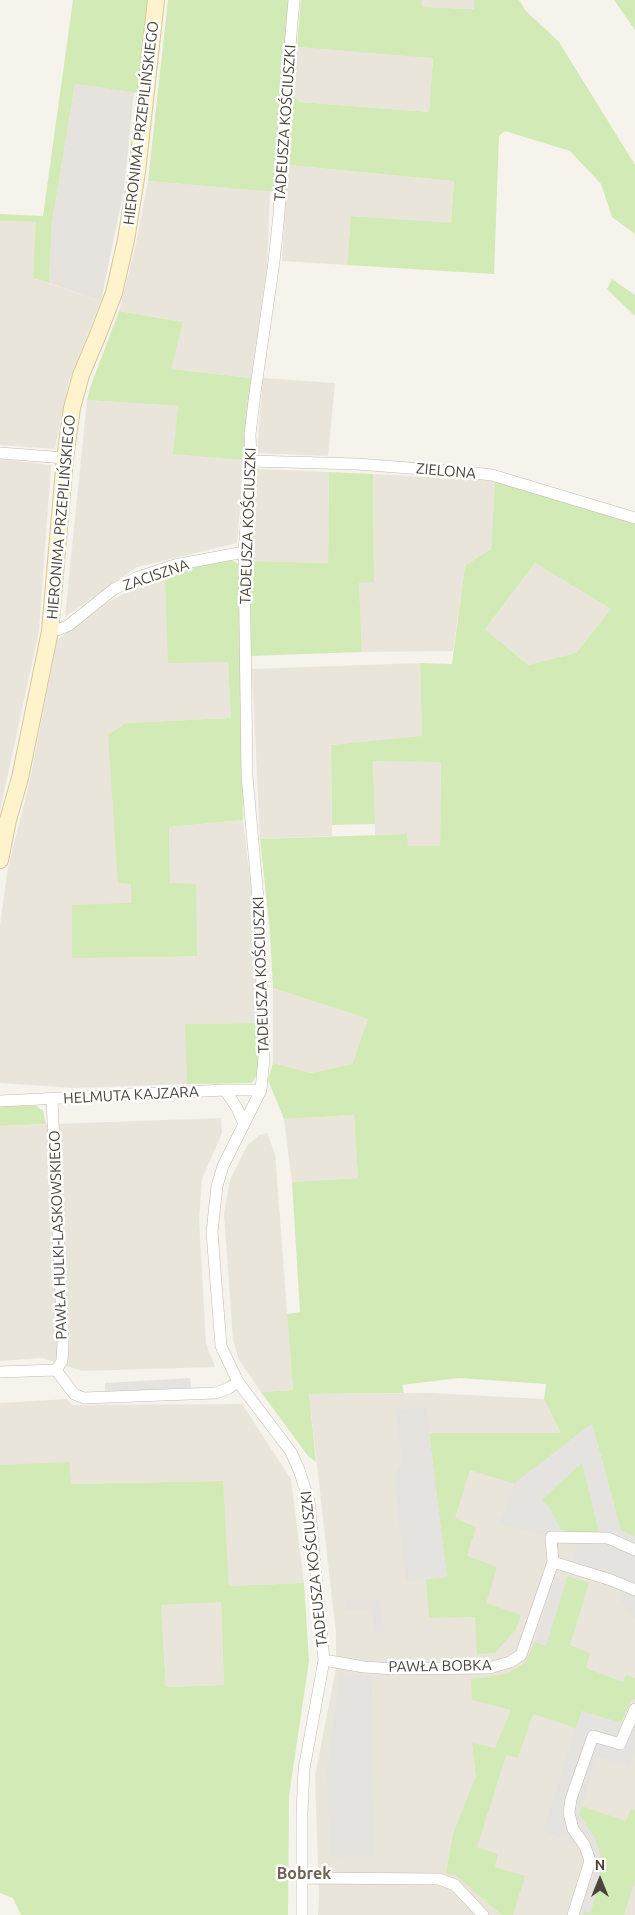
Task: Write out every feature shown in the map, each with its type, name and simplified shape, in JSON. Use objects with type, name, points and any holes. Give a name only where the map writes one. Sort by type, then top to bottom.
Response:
[{"type":"street","name":"HIERONIMA PRZEPILIŃSKIEGO","points":[[0,859],[8,820],[20,778],[50,631],[65,458],[72,408],[76,392],[114,293],[126,240],[137,172],[156,0]]},
{"type":"street","name":"TADEUSZA KOŚCIUSZKI","points":[[294,0],[285,104],[278,224],[250,434],[251,461],[244,552],[247,776],[260,920],[264,1057],[261,1090],[223,1166],[217,1186],[212,1232],[221,1346],[238,1382],[291,1452],[309,1501],[324,1660],[304,1769],[302,1915]]},
{"type":"street","points":[[0,454],[65,458]]},
{"type":"street","name":"ZIELONA","points":[[251,461],[357,464],[474,473],[492,476],[635,518]]},
{"type":"street","name":"ZACISZNA","points":[[50,631],[69,625],[114,590],[136,578],[175,565],[244,552]]},
{"type":"street","points":[[225,1090],[237,1108],[244,1124]]},
{"type":"street","name":"HELMUTA KAJZARA","points":[[0,1101],[225,1090],[261,1090]]},
{"type":"street","name":"PAWŁA HULKI-LASKOWSKIEGO","points":[[52,1099],[63,1343],[62,1361],[56,1370]]},
{"type":"street","points":[[0,1372],[56,1370],[74,1394],[84,1398],[216,1393],[238,1382]]},
{"type":"street","name":"PAWŁA BOBKA","points":[[324,1660],[364,1667],[395,1668],[489,1668],[510,1662],[521,1655],[553,1562],[551,1537],[608,1538],[635,1550]]},
{"type":"street","points":[[553,1562],[611,1580],[635,1590]]},
{"type":"street","points":[[573,1915],[590,1861],[585,1846],[573,1829],[569,1813],[570,1799],[593,1736],[620,1744],[635,1709]]},
{"type":"street","points":[[303,1878],[438,1879],[455,1885],[483,1915]]},
{"type":"shaded area","points":[[422,0],[474,0],[475,9],[422,7]]},
{"type":"shaded area","points":[[297,47],[433,57],[429,112],[299,102],[293,95]]},
{"type":"shaded area","points":[[75,84],[134,92],[124,189],[101,301],[49,283],[52,223]]},
{"type":"shaded area","points":[[288,165],[454,181],[451,224],[351,216],[347,265],[282,261]]},
{"type":"shaded area","points":[[148,181],[270,191],[267,268],[251,378],[170,369],[183,322],[119,311],[135,248]]},
{"type":"shaded area","points":[[0,221],[37,222],[33,278],[101,301],[69,380],[55,449],[0,445]]},
{"type":"shaded area","points":[[263,378],[335,383],[328,456],[257,453]]},
{"type":"shaded area","points":[[87,400],[178,406],[174,453],[244,460],[237,543],[137,567],[65,617]]},
{"type":"shaded area","points":[[0,459],[51,465],[39,631],[0,811]]},
{"type":"shaded area","points":[[256,469],[329,472],[328,563],[250,561]]},
{"type":"shaded area","points":[[373,474],[495,481],[491,549],[465,567],[453,651],[362,652],[359,582],[374,582]]},
{"type":"shaded area","points":[[535,563],[611,609],[576,653],[528,665],[485,629]]},
{"type":"shaded area","points":[[165,572],[228,661],[231,718],[126,723],[118,883],[131,883],[131,903],[72,958],[196,884],[170,884],[169,827],[243,820],[259,955],[260,1023],[186,1024],[187,1084],[73,1088],[0,1083],[0,925],[8,867],[29,785],[57,640],[110,601]]},
{"type":"shaded area","points":[[420,663],[422,737],[331,745],[332,836],[260,839],[252,669]]},
{"type":"shaded area","points":[[373,761],[441,761],[440,846],[407,846],[407,834],[375,835]]},
{"type":"shaded area","points":[[273,988],[368,1019],[352,1064],[311,1073],[273,1063]]},
{"type":"shaded area","points":[[354,1115],[358,1178],[292,1182],[284,1119]]},
{"type":"shaded area","points":[[221,1118],[222,1133],[202,1179],[199,1219],[206,1344],[215,1367],[82,1371],[42,1358],[0,1361],[0,1126]]},
{"type":"shaded area","points":[[267,1133],[275,1154],[293,1390],[261,1392],[239,1360],[233,1340],[224,1213],[230,1180],[247,1146],[259,1135]]},
{"type":"shaded area","points":[[190,1378],[191,1388],[105,1392],[105,1383]]},
{"type":"shaded area","points":[[431,1393],[544,1399],[567,1443],[592,1424],[621,1531],[635,1537],[635,1915],[318,1915],[315,1776],[336,1668],[336,1634],[309,1394]]},
{"type":"shaded area","points":[[67,1399],[72,1405],[242,1404],[291,1479],[304,1583],[229,1586],[222,1481],[71,1484],[0,1465],[0,1403]]},
{"type":"shaded area","points":[[426,1407],[447,1577],[406,1582],[394,1477],[402,1460],[396,1410]]},
{"type":"shaded area","points":[[592,1424],[621,1531],[635,1537],[635,1618],[632,1617],[621,1599],[623,1579],[571,1564],[581,1533],[599,1532],[582,1463],[541,1500],[549,1507],[561,1530],[542,1535],[498,1523],[517,1481]]},
{"type":"shaded area","points":[[555,1579],[566,1582],[546,1646],[535,1642]]},
{"type":"shaded area","points":[[381,1599],[384,1632],[374,1633],[372,1609],[346,1610],[346,1601]]},
{"type":"shaded area","points":[[221,1601],[224,1685],[166,1687],[161,1605]]},
{"type":"shaded area","points":[[340,1672],[372,1676],[373,1856],[330,1857],[327,1770]]},
{"type":"shaded area","points":[[582,1711],[635,1728],[635,1750],[630,1767],[597,1756],[579,1814],[594,1836],[603,1862],[591,1913],[571,1906],[585,1862],[580,1846],[543,1831]]},
{"type":"green space","points":[[73,0],[147,0],[139,93],[75,84],[52,223],[49,283],[33,278],[36,222],[0,221],[0,214],[43,216]]},
{"type":"green space","points":[[168,0],[289,0],[277,192],[148,181]]},
{"type":"green space","points":[[301,0],[422,0],[422,7],[474,9],[474,0],[519,0],[526,11],[559,42],[635,165],[635,234],[612,217],[601,184],[570,151],[505,131],[499,136],[494,274],[347,265],[351,216],[451,223],[454,181],[288,165],[293,95],[299,102],[429,112],[433,58],[297,47]]},
{"type":"green space","points":[[614,0],[635,0],[635,30]]},
{"type":"green space","points":[[612,279],[635,295],[635,316],[607,289]]},
{"type":"green space","points":[[119,311],[183,322],[171,369],[251,378],[244,460],[173,454],[178,406],[87,400]]},
{"type":"green space","points":[[329,472],[373,474],[374,582],[359,583],[362,652],[250,656],[250,561],[328,563]]},
{"type":"green space","points":[[495,481],[635,523],[635,1537],[621,1531],[592,1424],[515,1484],[470,1470],[455,1518],[476,1527],[467,1556],[497,1567],[486,1603],[521,1615],[516,1629],[495,1653],[477,1654],[475,1617],[429,1618],[426,1579],[447,1577],[429,1433],[561,1433],[544,1399],[546,1384],[459,1378],[402,1385],[404,1393],[309,1394],[316,1462],[308,1456],[261,1392],[293,1390],[287,1314],[300,1312],[292,1182],[358,1178],[354,1115],[284,1119],[268,1080],[273,1063],[311,1073],[352,1064],[368,1019],[273,988],[270,932],[260,839],[407,834],[408,846],[440,846],[441,762],[373,761],[375,824],[332,825],[331,745],[422,736],[420,663],[452,664],[465,566],[491,549]],"holes":[[[535,563],[611,609],[576,653],[528,665],[485,629]]]},
{"type":"green space","points":[[228,558],[240,565],[243,820],[169,827],[170,883],[196,884],[197,956],[72,958],[72,905],[131,903],[131,884],[118,883],[108,735],[126,723],[231,718],[228,662],[168,663],[165,572]]},
{"type":"green space","points":[[260,1023],[259,1071],[252,1083],[187,1084],[185,1024]]},
{"type":"green space","points":[[0,1106],[36,1106],[43,1111],[46,1124],[0,1126]]},
{"type":"green space","points":[[69,1462],[71,1484],[223,1481],[229,1586],[304,1583],[309,1661],[289,1796],[288,1915],[21,1915],[13,1898],[0,1893],[0,1465]],"holes":[[[221,1602],[224,1685],[166,1687],[161,1605]]]},
{"type":"green space","points":[[582,1462],[599,1532],[581,1533],[561,1530],[549,1507],[541,1501]]},
{"type":"green space","points":[[567,1576],[589,1583],[570,1645],[590,1653],[586,1668],[623,1682],[626,1675],[635,1678],[635,1699],[631,1701],[621,1723],[582,1711],[576,1728],[533,1714],[518,1758],[506,1755],[477,1847],[498,1854],[495,1867],[525,1876],[513,1915],[502,1915],[455,1875],[446,1873],[453,1834],[476,1776],[472,1743],[495,1748],[511,1710],[472,1700],[471,1679],[506,1674],[525,1663],[535,1642],[546,1645]]},
{"type":"green space","points":[[581,1806],[626,1821],[631,1809],[635,1810],[635,1880],[624,1915],[583,1915],[584,1911],[591,1913],[579,1814]]},
{"type":"district","name":"Bobrek","points":[[304,1874]]}]
